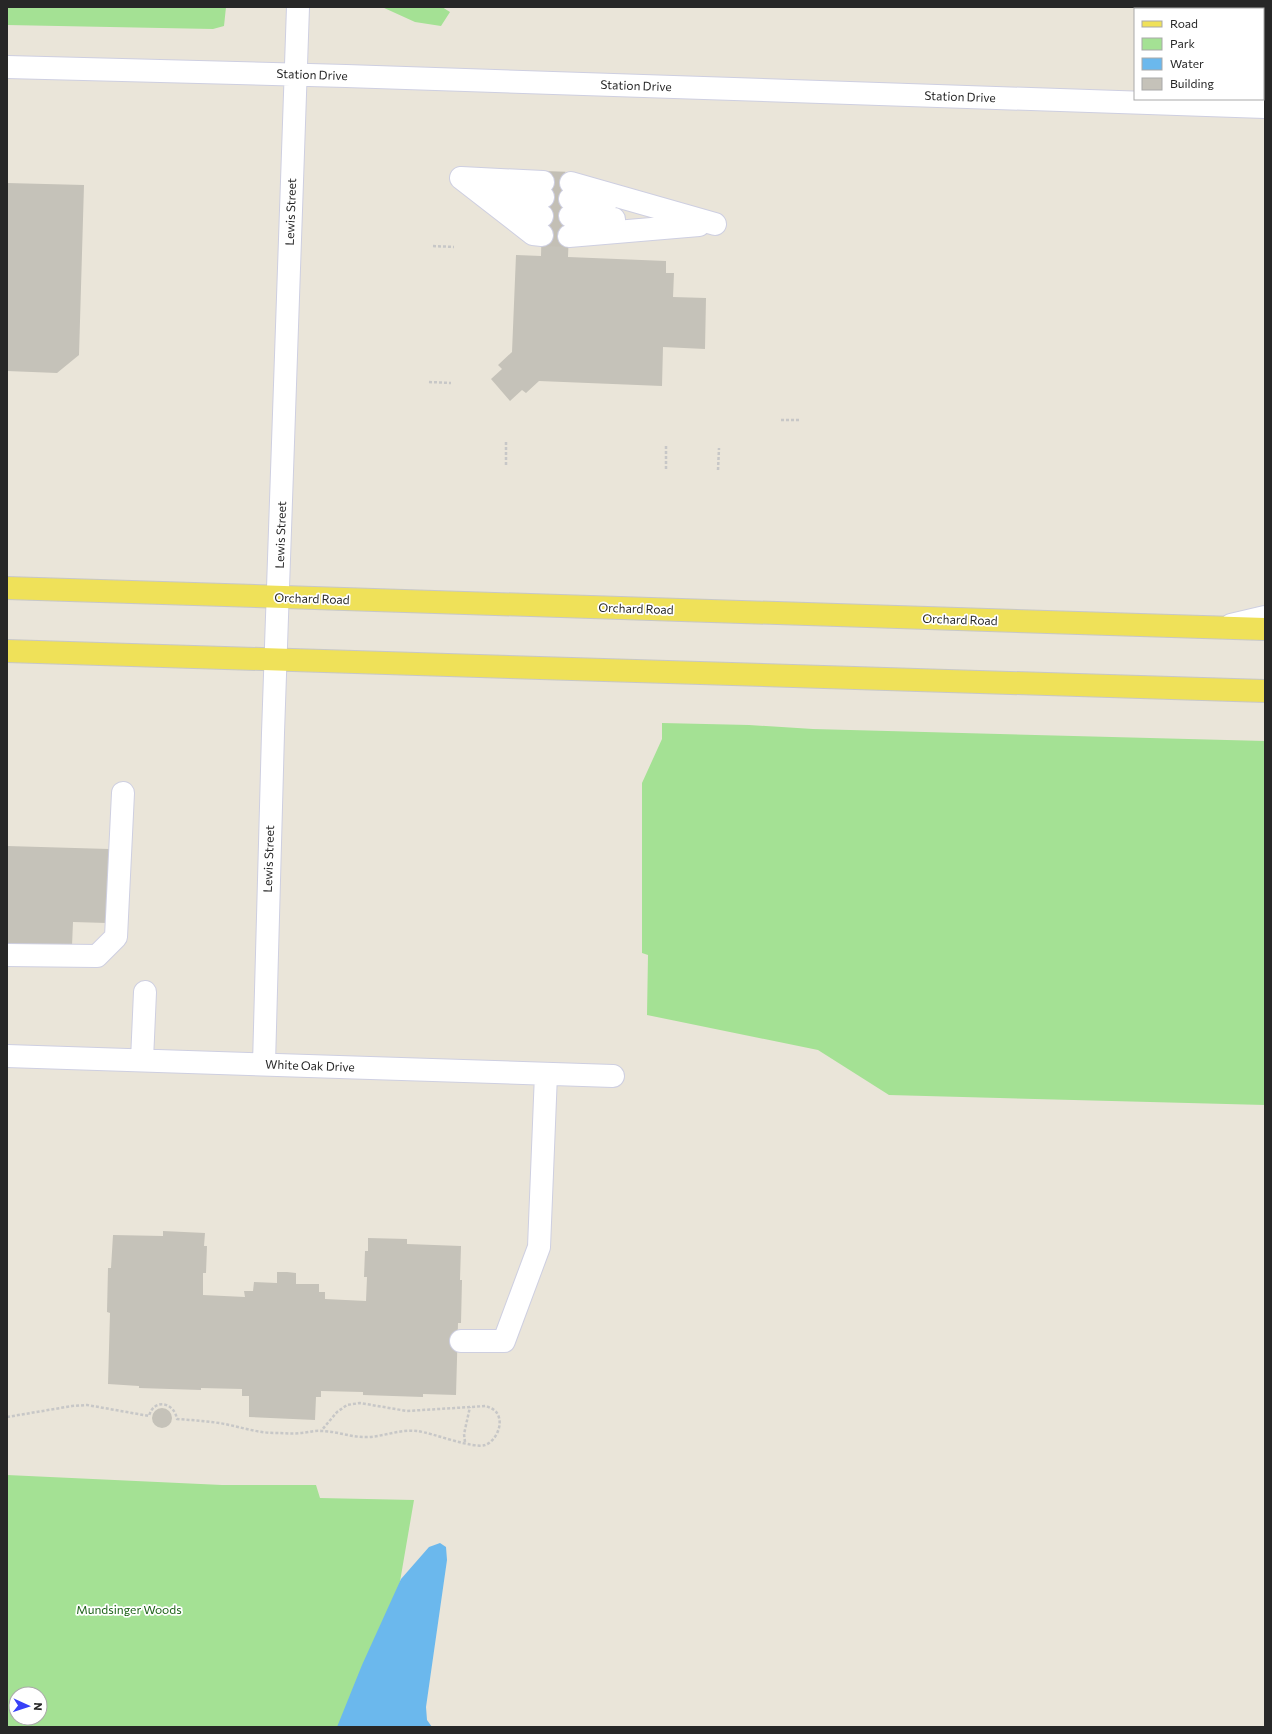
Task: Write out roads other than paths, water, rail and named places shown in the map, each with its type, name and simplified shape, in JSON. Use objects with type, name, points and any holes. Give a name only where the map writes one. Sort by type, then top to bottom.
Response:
[{"type":"main road","name":"Orchard Road","points":[[7,588],[1265,629]]},
{"type":"main road","points":[[7,651],[1265,691]]},
{"type":"street","name":"Lewis Street","points":[[264,1064],[298,7]]},
{"type":"street","name":"Station Drive","points":[[7,67],[1265,107]]},
{"type":"street","points":[[461,178],[542,208],[533,234],[461,178]]},
{"type":"street","points":[[570,209],[715,224],[570,209]]},
{"type":"street","points":[[1220,628],[1265,616]]},
{"type":"street","points":[[7,955],[97,956],[116,936],[123,793]]},
{"type":"street","points":[[142,1060],[145,992]]},
{"type":"street","name":"White Oak Drive","points":[[7,1056],[613,1076]]},
{"type":"street","points":[[461,1341],[504,1341],[539,1247],[546,1074]]},
{"type":"water","points":[[440,1543],[446,1547],[447,1560],[426,1707],[427,1720],[432,1727],[337,1727],[362,1665],[401,1579],[429,1547]]},
{"type":"tunnel","points":[[543,182],[571,183]]},
{"type":"tunnel","points":[[543,197],[570,199]]},
{"type":"tunnel","points":[[542,216],[570,216]]},
{"type":"tunnel","points":[[542,235],[569,236]]},
{"type":"park label","name":"Mundsinger Woods","points":[[129,1610]]}]
